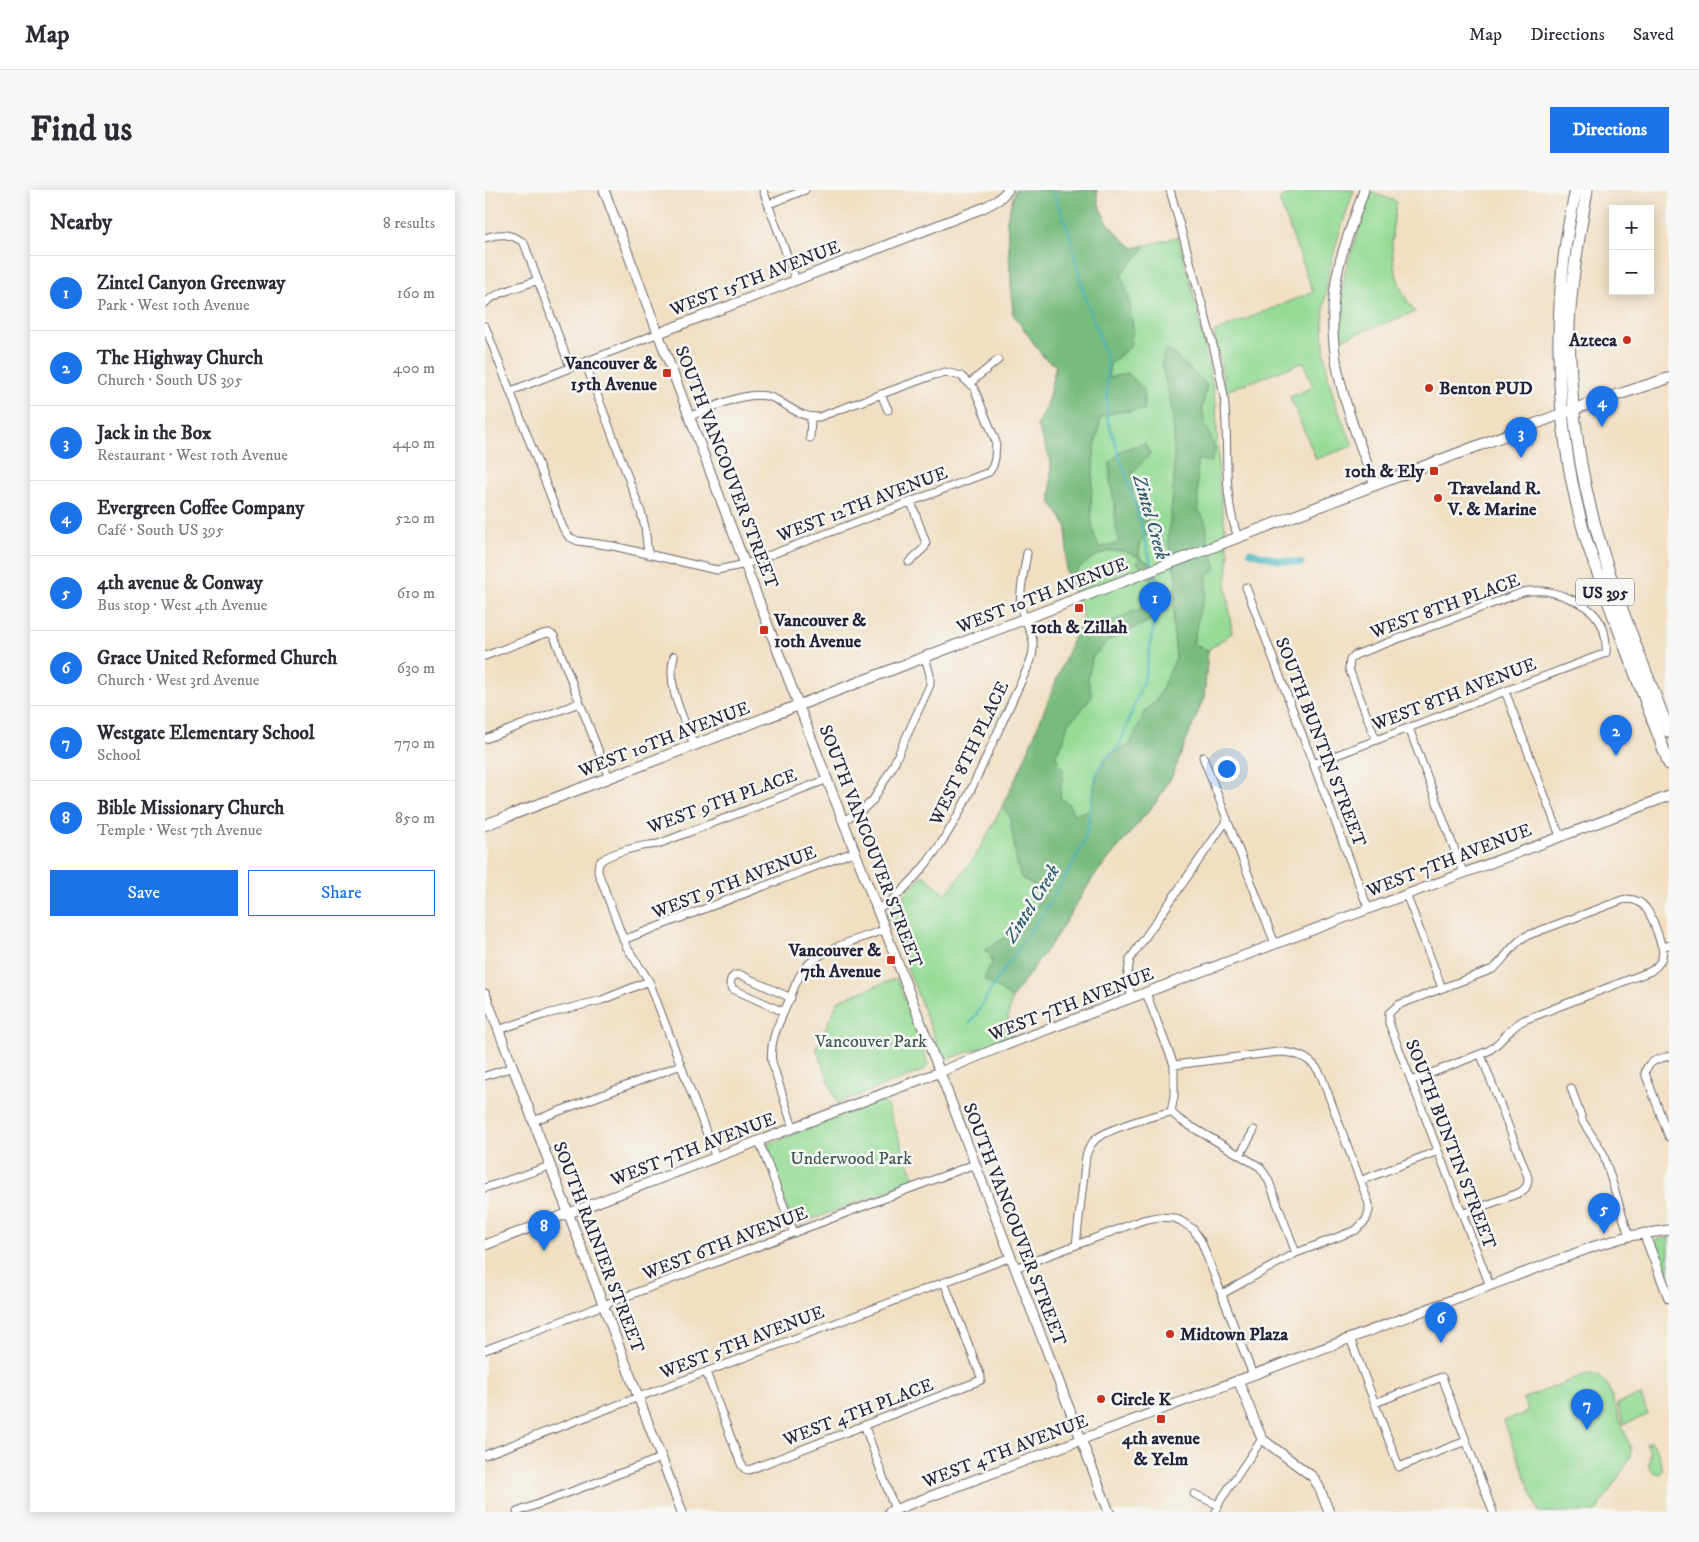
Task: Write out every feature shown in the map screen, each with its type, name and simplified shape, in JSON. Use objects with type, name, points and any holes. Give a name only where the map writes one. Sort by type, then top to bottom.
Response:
[{"type":"highway","name":"US 395","points":[[1576,190],[1569,226],[1563,276],[1559,339],[1566,444],[1574,491],[1587,541],[1669,764]]},
{"type":"highway","name":"US 395","points":[[1587,190],[1574,264],[1569,328],[1574,409],[1589,504],[1597,535],[1669,732]]},
{"type":"main road","name":"WEST 10TH AVENUE","points":[[485,825],[1574,409],[1669,378]]},
{"type":"street","name":"SOUTH VANCOUVER STREET","points":[[604,190],[745,564],[1109,1512]]},
{"type":"street","points":[[763,190],[796,280]]},
{"type":"street","points":[[769,204],[805,190]]},
{"type":"street","name":"WEST 15TH AVENUE","points":[[511,391],[983,208],[998,200],[1008,190]]},
{"type":"street","points":[[1170,190],[1211,337],[1220,377],[1226,420],[1228,501],[1238,537]]},
{"type":"street","points":[[1364,190],[1339,266],[1334,295],[1332,331],[1334,357],[1342,392],[1375,485]]},
{"type":"street","points":[[485,238],[494,235],[509,235],[524,243],[570,367]]},
{"type":"street","points":[[485,303],[498,295],[538,280]]},
{"type":"street","points":[[485,326],[511,391]]},
{"type":"street","points":[[690,416],[744,396],[758,395],[777,400],[801,415],[811,418],[829,415],[934,374],[945,372],[961,376],[970,383],[999,360]]},
{"type":"street","points":[[585,362],[641,512],[648,554]]},
{"type":"street","name":"WEST 12TH AVENUE","points":[[511,391],[563,528],[569,537],[578,541],[613,546],[713,569],[745,564],[989,472],[995,458],[996,442],[983,407],[970,383]]},
{"type":"street","points":[[881,394],[888,410]]},
{"type":"street","points":[[810,438],[811,418]]},
{"type":"street","points":[[909,562],[925,547],[926,543],[911,502]]},
{"type":"street","name":"WEST 8TH PLACE","points":[[878,908],[892,901],[921,870],[964,807],[1031,660],[1034,642],[1021,607],[1027,553]]},
{"type":"street","name":"SOUTH BUNTIN STREET","points":[[1246,587],[1368,908]]},
{"type":"street","name":"WEST 8TH PLACE","points":[[1376,740],[1349,668],[1349,660],[1355,655],[1523,592],[1534,590],[1551,592],[1589,607],[1600,623],[1605,636],[1606,653]]},
{"type":"street","points":[[485,656],[543,634],[549,633],[554,636],[609,778]]},
{"type":"street","name":"WEST 8TH AVENUE","points":[[1313,764],[1606,653]]},
{"type":"street","points":[[674,656],[671,666],[671,679],[679,708],[694,746]]},
{"type":"street","points":[[844,820],[867,807],[896,761],[929,684],[930,675],[925,657]]},
{"type":"street","points":[[1505,691],[1560,836]]},
{"type":"street","points":[[485,739],[579,703]]},
{"type":"street","points":[[1409,728],[1463,872]]},
{"type":"street","points":[[1203,757],[1275,944]]},
{"type":"street","name":"WEST 9TH PLACE","points":[[623,940],[598,872],[599,864],[605,858],[640,845],[658,844],[828,778]]},
{"type":"street","name":"WEST 7TH AVENUE","points":[[485,1245],[940,1072],[998,1048],[1669,796]]},
{"type":"street","points":[[1132,998],[1127,979],[1130,959],[1227,820]]},
{"type":"street","name":"WEST 9TH AVENUE","points":[[623,940],[856,851]]},
{"type":"street","points":[[1406,894],[1442,988],[1493,969],[1502,961],[1514,944],[1526,936],[1627,898],[1637,900],[1648,909],[1666,946],[1661,960],[1651,971],[1519,1022],[1494,1048],[1481,1055],[1411,1081]]},
{"type":"street","points":[[793,1128],[771,1062],[771,1053],[775,1033],[803,970],[814,960],[831,950],[886,929]]},
{"type":"street","points":[[623,940],[649,981],[716,1158]]},
{"type":"street","points":[[784,1012],[733,989],[730,984],[731,979],[735,975],[741,975],[791,998]]},
{"type":"street","points":[[498,1030],[543,1014],[602,1000],[649,981]]},
{"type":"street","name":"SOUTH BUNTIN STREET","points":[[1442,988],[1397,1006],[1389,1013],[1389,1023],[1490,1286]]},
{"type":"street","points":[[1146,993],[1174,1065],[1174,1096],[1171,1112]]},
{"type":"street","name":"SOUTH RAINIER STREET","points":[[485,994],[682,1512]]},
{"type":"street","points":[[1174,1065],[1278,1052],[1288,1052],[1302,1056],[1317,1068],[1321,1075],[1362,1180],[1369,1204],[1366,1220],[1356,1230],[1296,1253],[1223,1294]]},
{"type":"street","points":[[1462,1214],[1519,1193],[1527,1187],[1528,1177],[1481,1055]]},
{"type":"street","points":[[1669,1056],[1652,1062],[1646,1068],[1646,1078],[1669,1137]]},
{"type":"street","points":[[533,1121],[681,1065]]},
{"type":"street","points":[[485,1076],[513,1067]]},
{"type":"street","points":[[1571,1088],[1583,1122],[1603,1153],[1629,1236]]},
{"type":"street","points":[[1171,1112],[1180,1120],[1255,1163],[1264,1172],[1296,1253]]},
{"type":"street","points":[[1076,1245],[1086,1156],[1089,1146],[1094,1140],[1108,1132],[1171,1112]]},
{"type":"street","points":[[1240,1155],[1254,1130]]},
{"type":"street","points":[[759,1141],[795,1232]]},
{"type":"street","points":[[1362,1180],[1438,1151]]},
{"type":"street","name":"WEST 6TH AVENUE","points":[[485,1350],[975,1164]]},
{"type":"street","points":[[485,1188],[550,1166]]},
{"type":"street","points":[[1015,1268],[1143,1220],[1158,1216],[1174,1218],[1187,1224],[1198,1235],[1223,1294],[1253,1375]]},
{"type":"street","name":"WEST 4TH AVENUE","points":[[892,1511],[1595,1246],[1629,1236],[1669,1230]]},
{"type":"street","points":[[1644,1234],[1669,1298]]},
{"type":"street","name":"WEST 5TH AVENUE","points":[[485,1455],[1011,1257]]},
{"type":"street","name":"WEST 4TH PLACE","points":[[706,1372],[741,1464],[745,1469],[749,1470],[981,1380],[944,1282]]},
{"type":"street","points":[[1350,1338],[1399,1467],[1466,1441]]},
{"type":"street","points":[[1375,1403],[1442,1377],[1493,1512]]},
{"type":"street","points":[[1238,1380],[1262,1439],[1313,1477],[1329,1512]]},
{"type":"street","points":[[865,1426],[892,1511]]},
{"type":"street","points":[[1194,1494],[1217,1509],[1262,1439]]},
{"type":"street","points":[[517,1512],[661,1458]]},
{"type":"green space","points":[[1015,190],[1097,190],[1100,208],[1108,223],[1120,237],[1134,248],[1178,237],[1197,308],[1216,404],[1219,485],[1229,555],[1226,585],[1232,633],[1208,650],[1204,697],[1172,776],[1157,801],[1094,876],[1053,941],[1012,998],[1008,1018],[1013,1037],[945,1059],[941,1055],[887,915],[888,911],[923,875],[946,894],[976,854],[996,820],[1024,762],[1049,703],[1083,613],[1066,572],[1067,528],[1051,503],[1051,461],[1037,425],[1048,400],[1056,365],[1045,359],[1013,314],[1007,219]]},
{"type":"green space","points":[[1015,190],[1097,190],[1100,208],[1108,223],[1120,237],[1134,248],[1146,245],[1121,274],[1129,298],[1133,328],[1130,347],[1110,364],[1108,378],[1128,373],[1144,390],[1144,410],[1117,412],[1101,417],[1094,452],[1091,504],[1092,524],[1099,547],[1116,545],[1119,539],[1115,524],[1115,505],[1110,481],[1110,463],[1122,450],[1145,443],[1150,454],[1133,472],[1133,486],[1135,501],[1147,516],[1147,535],[1140,541],[1139,557],[1124,551],[1108,551],[1092,558],[1078,569],[1071,584],[1066,572],[1067,528],[1051,503],[1051,461],[1037,425],[1048,400],[1056,365],[1045,359],[1013,314],[1007,219]]},
{"type":"green space","points":[[1302,190],[1354,190],[1331,265],[1326,290],[1323,339],[1332,392],[1353,446],[1316,459],[1290,397],[1313,387],[1304,362],[1226,391],[1214,332],[1313,292],[1279,199]]},
{"type":"green space","points":[[1371,192],[1397,202],[1393,231],[1393,260],[1400,287],[1415,312],[1339,340],[1339,320],[1345,271]]},
{"type":"green space","points":[[1167,348],[1207,385],[1202,408],[1205,423],[1215,448],[1211,462],[1197,460],[1198,510],[1205,523],[1208,545],[1216,568],[1207,576],[1206,595],[1199,613],[1193,645],[1208,650],[1204,697],[1172,776],[1157,801],[1094,876],[1053,941],[1012,998],[985,980],[985,975],[992,963],[991,956],[985,950],[1018,928],[1031,914],[1043,896],[1040,888],[1021,878],[1010,817],[1002,806],[1020,770],[1075,634],[1120,618],[1144,606],[1153,587],[1149,576],[1137,562],[1139,557],[1151,564],[1161,584],[1159,603],[1149,621],[1108,641],[1092,658],[1088,679],[1092,696],[1080,712],[1068,723],[1063,742],[1055,755],[1063,770],[1060,798],[1068,803],[1074,814],[1089,811],[1098,772],[1109,755],[1130,744],[1146,710],[1156,701],[1176,658],[1173,624],[1176,577],[1168,542],[1174,482],[1174,430],[1170,399],[1162,366],[1163,355]]},
{"type":"green space","name":"Vancouver Park","points":[[897,978],[928,1064],[925,1070],[838,1103],[838,1105],[816,1048],[839,1000]]},
{"type":"green space","name":"Underwood Park","points":[[884,1099],[916,1182],[794,1226],[763,1146]]},
{"type":"green space","points":[[1669,1237],[1669,1288],[1653,1246],[1656,1240]]},
{"type":"green space","points":[[1591,1374],[1599,1376],[1607,1384],[1631,1449],[1631,1457],[1596,1512],[1539,1512],[1504,1421],[1528,1412],[1523,1399]]},
{"type":"green space","points":[[1641,1395],[1648,1415],[1624,1424],[1617,1404]]},
{"type":"green space","points":[[1649,1442],[1658,1452],[1663,1470],[1660,1474],[1653,1472],[1649,1467],[1650,1452],[1646,1444]]},
{"type":"waterway","name":"Zintel Creek","points":[[1052,190],[1068,229],[1084,294],[1107,359],[1107,418],[1137,510],[1152,567]]},
{"type":"waterway","points":[[1250,552],[1278,560],[1301,563]]},
{"type":"waterway","name":"Zintel Creek","points":[[970,1023],[1054,896],[1083,845],[1096,777],[1108,756],[1118,749],[1145,676],[1159,595],[1154,574]]},
{"type":"place","name":"Azteca","points":[[1627,340]]},
{"type":"place","name":"Vancouver & 15th Avenue","points":[[667,373]]},
{"type":"place","name":"Benton PUD","points":[[1429,388]]},
{"type":"place","name":"Evergreen Coffee Company","points":[[1602,427]]},
{"type":"place","name":"Jack in the Box","points":[[1521,458]]},
{"type":"place","name":"10th & Ely","points":[[1434,471]]},
{"type":"place","name":"Traveland R. V. & Marine","points":[[1438,498]]},
{"type":"place","name":"10th & Zillah","points":[[1079,608]]},
{"type":"place","name":"Zintel Canyon Greenway","points":[[1155,623]]},
{"type":"place","name":"Vancouver & 10th Avenue","points":[[764,630]]},
{"type":"place","name":"The Highway Church","points":[[1616,756]]},
{"type":"place","name":"Vancouver & 7th Avenue","points":[[891,960]]},
{"type":"place","name":"4th avenue & Conway","points":[[1604,1234]]},
{"type":"place","name":"Bible Missionary Church","points":[[544,1251]]},
{"type":"place","name":"Midtown Plaza","points":[[1170,1334]]},
{"type":"place","name":"Grace United Reformed Church","points":[[1441,1343]]},
{"type":"place","name":"Circle K","points":[[1101,1399]]},
{"type":"place","name":"4th avenue & Yelm","points":[[1161,1419]]},
{"type":"place","name":"Westgate Elementary School","points":[[1587,1430]]}]
